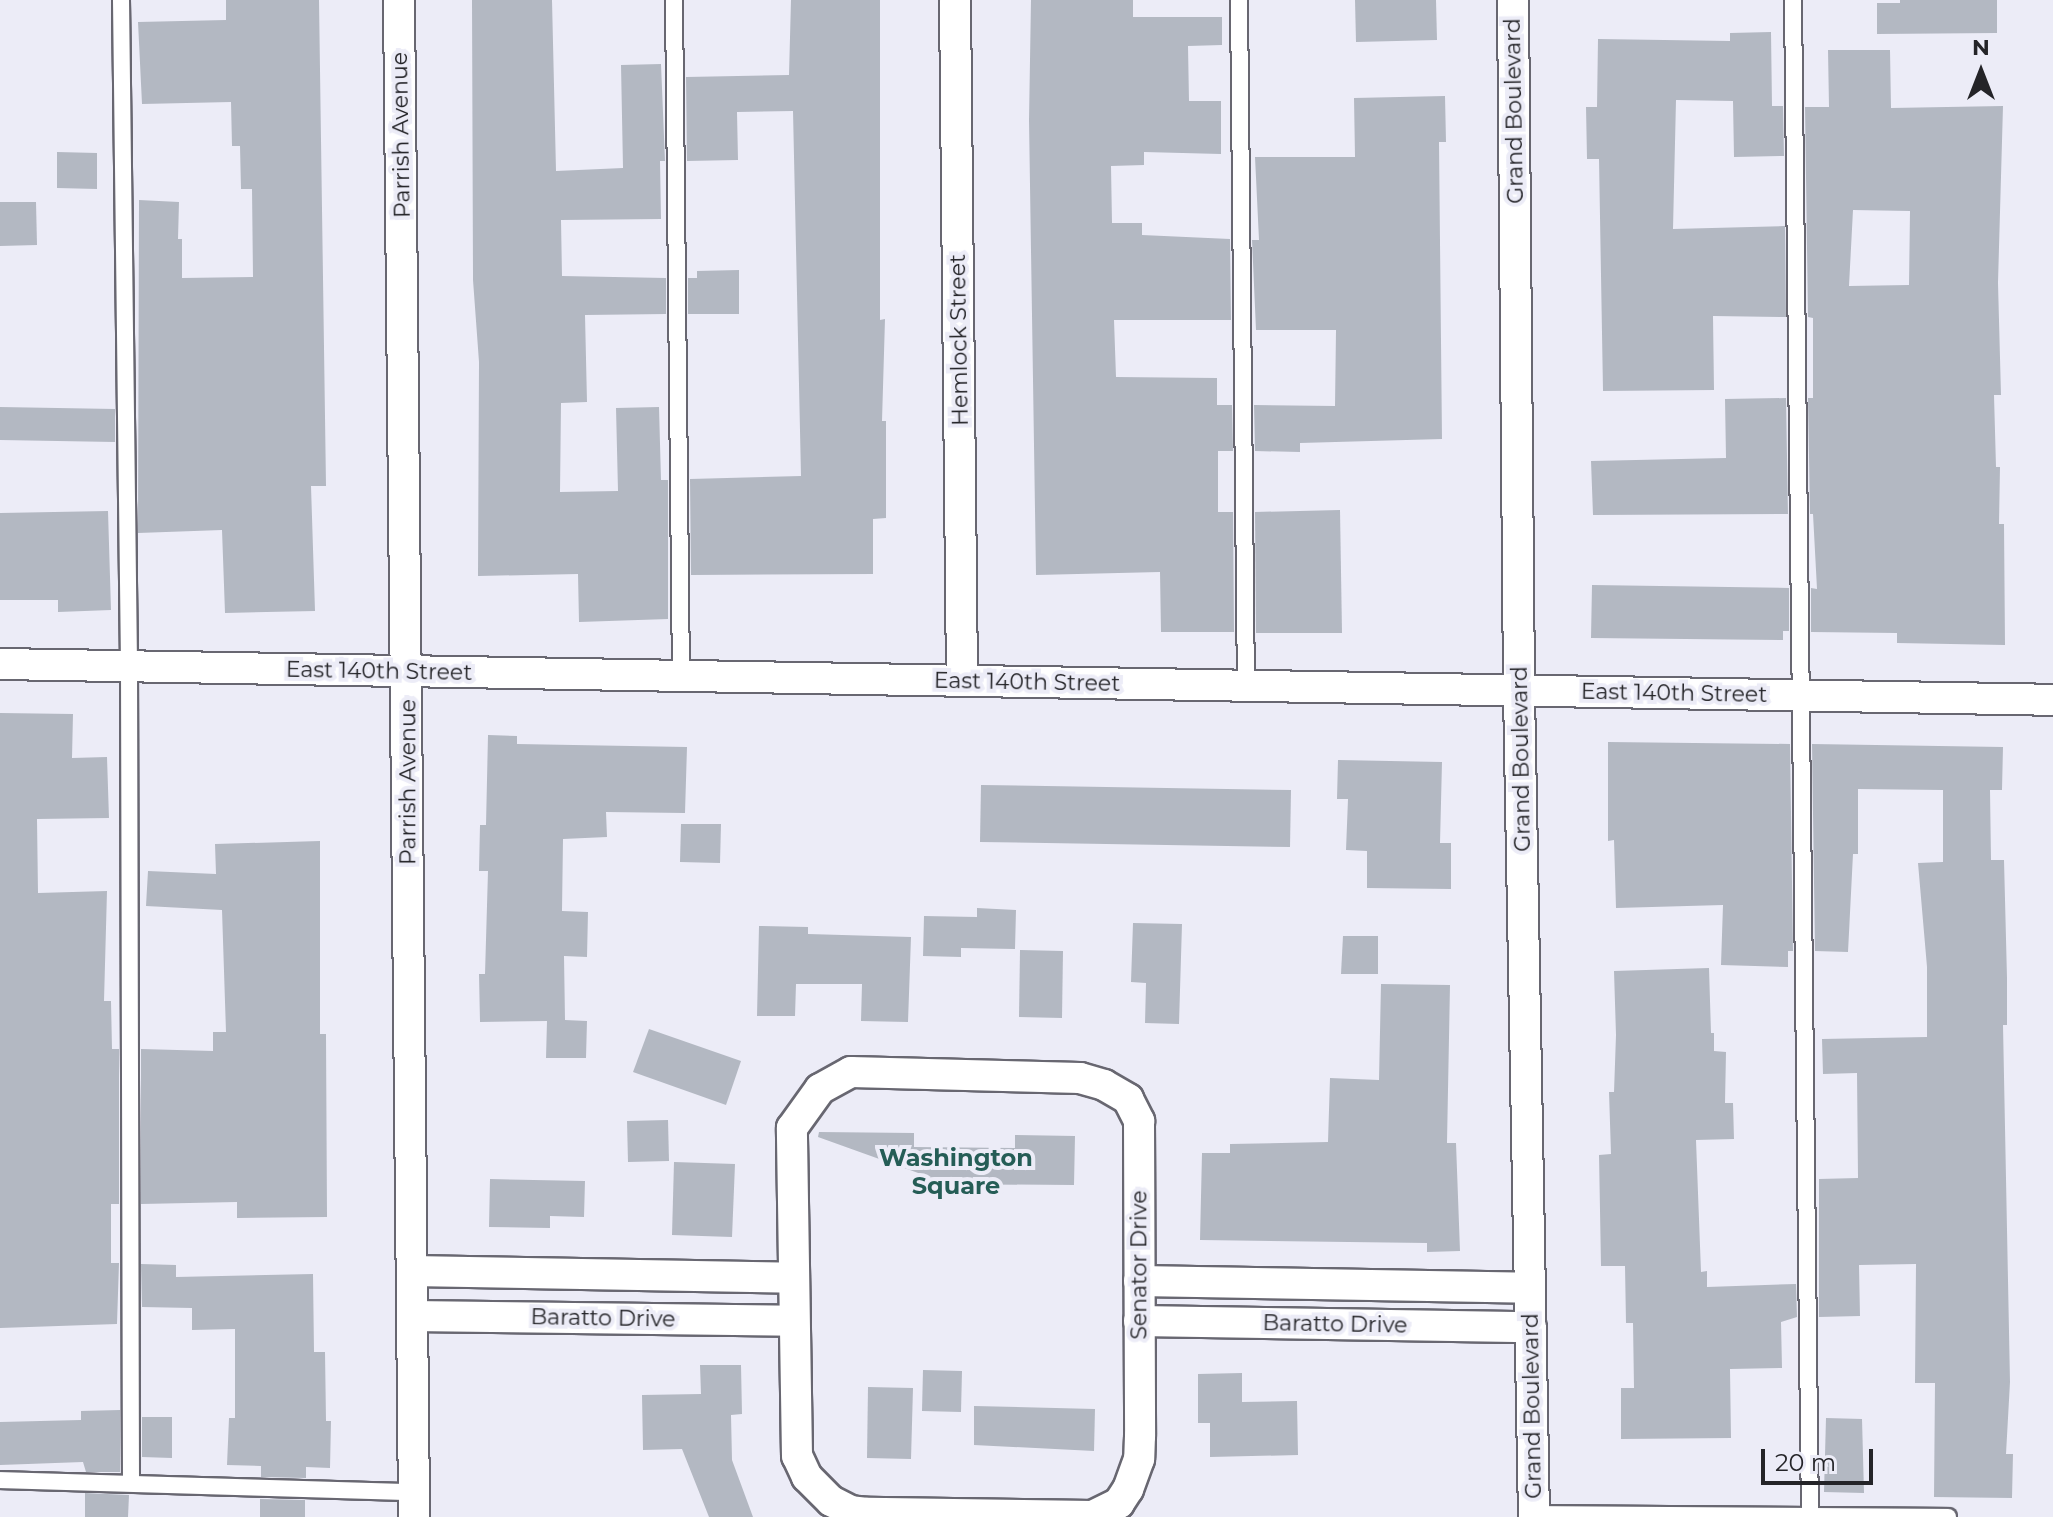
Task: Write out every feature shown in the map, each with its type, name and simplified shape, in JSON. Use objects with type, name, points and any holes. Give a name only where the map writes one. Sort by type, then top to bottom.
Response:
[{"type":"street","name":"Parrish Avenue","points":[[399,0],[414,1504]]},
{"type":"street","name":"Hemlock Street","points":[[955,0],[962,681]]},
{"type":"street","name":"Grand Boulevard","points":[[1513,0],[1519,691],[1534,1516]]},
{"type":"street","name":"East 140th Street","points":[[0,664],[2053,700]]},
{"type":"street","name":"Senator Drive","points":[[851,1072],[1080,1078],[1104,1085],[1128,1099],[1139,1121],[1139,1281],[1139,1459],[1128,1489],[1119,1503],[1092,1516],[867,1513],[851,1511],[831,1501],[807,1477],[797,1456],[792,1128],[820,1089],[851,1072]]},
{"type":"street","name":"Baratto Drive","points":[[412,1271],[794,1278]]},
{"type":"street","name":"Baratto Drive","points":[[1139,1281],[1530,1288]]},
{"type":"street","name":"Baratto Drive","points":[[412,1316],[794,1321]]},
{"type":"street","name":"Baratto Drive","points":[[1139,1321],[1531,1327]]},
{"type":"lane","points":[[121,0],[129,666],[131,1483]]},
{"type":"lane","points":[[674,0],[681,676]]},
{"type":"lane","points":[[1239,0],[1246,686]]},
{"type":"lane","points":[[1793,0],[1810,1515]]},
{"type":"lane","points":[[0,1480],[131,1483],[414,1504]]},
{"type":"lane","points":[[1534,1516],[1948,1517]]},
{"type":"building","points":[[226,0],[319,0],[326,486],[311,486],[315,611],[225,613],[222,530],[138,533],[139,200],[179,202],[178,239],[182,239],[182,278],[253,277],[252,189],[241,189],[240,146],[232,146],[231,102],[142,104],[138,22],[226,20]]},
{"type":"building","points":[[472,0],[552,0],[556,171],[623,168],[621,65],[661,64],[665,161],[660,161],[661,219],[561,220],[562,276],[666,278],[666,314],[585,315],[587,402],[561,403],[560,492],[618,491],[616,408],[659,407],[661,480],[668,480],[668,619],[579,622],[578,574],[478,576],[479,362],[473,280]]},
{"type":"building","points":[[791,0],[880,0],[880,320],[885,319],[882,421],[886,421],[886,518],[873,519],[873,574],[691,575],[690,479],[801,476],[793,111],[737,112],[738,160],[687,161],[686,77],[789,75]]},
{"type":"building","points":[[1031,0],[1133,0],[1133,17],[1222,17],[1222,45],[1188,46],[1189,101],[1221,101],[1221,154],[1144,152],[1144,165],[1111,166],[1112,223],[1142,223],[1142,235],[1230,239],[1231,320],[1114,320],[1116,377],[1217,378],[1217,405],[1232,405],[1233,451],[1218,451],[1218,512],[1233,512],[1234,632],[1161,632],[1160,572],[1036,575],[1029,120]]},
{"type":"building","points":[[1355,0],[1436,0],[1437,40],[1356,42]]},
{"type":"building","points":[[1900,0],[1997,0],[1997,33],[1877,34],[1877,3],[1900,3]]},
{"type":"building","points":[[1771,32],[1772,106],[1783,106],[1784,156],[1734,157],[1733,101],[1676,100],[1673,229],[1785,226],[1786,317],[1713,316],[1714,390],[1603,391],[1599,159],[1587,159],[1586,107],[1597,107],[1598,39],[1730,41],[1730,33]]},
{"type":"building","points":[[1828,50],[1890,50],[1891,108],[2003,106],[1998,283],[2001,395],[1994,395],[1996,467],[2000,467],[1999,524],[2004,524],[2005,645],[1897,643],[1897,633],[1811,632],[1811,588],[1817,589],[1813,514],[1810,514],[1808,398],[1813,398],[1813,318],[1808,317],[1805,107],[1829,107]],"holes":[[[1853,210],[1910,211],[1909,285],[1849,286]]]},
{"type":"building","points":[[1445,96],[1446,142],[1439,142],[1442,439],[1300,443],[1300,452],[1255,451],[1254,405],[1335,406],[1336,330],[1256,330],[1252,240],[1259,240],[1255,157],[1355,157],[1354,98]]},
{"type":"building","points":[[57,152],[97,153],[97,189],[57,188]]},
{"type":"building","points":[[0,202],[36,202],[37,245],[0,246]]},
{"type":"building","points":[[739,270],[739,314],[688,314],[688,278],[697,278],[697,271]]},
{"type":"building","points":[[1786,398],[1788,514],[1593,515],[1591,461],[1726,458],[1725,399]]},
{"type":"building","points":[[0,407],[115,409],[115,442],[0,440]]},
{"type":"building","points":[[1340,510],[1342,633],[1256,633],[1255,512]]},
{"type":"building","points":[[108,511],[111,610],[58,612],[58,600],[0,600],[0,513]]},
{"type":"building","points":[[1592,585],[1789,588],[1789,631],[1783,631],[1783,640],[1591,638]]},
{"type":"building","points":[[0,713],[73,714],[72,758],[107,757],[109,818],[37,819],[38,893],[107,891],[104,1001],[111,1001],[112,1049],[119,1049],[119,1204],[111,1204],[111,1263],[119,1263],[117,1324],[0,1328]]},
{"type":"building","points":[[488,735],[517,736],[517,744],[687,747],[685,813],[606,812],[607,837],[563,839],[562,911],[588,912],[587,957],[564,956],[565,1020],[587,1021],[586,1058],[546,1058],[547,1021],[480,1022],[479,974],[485,974],[488,871],[479,871],[480,825],[486,825]]},
{"type":"building","points":[[1608,742],[1790,744],[1793,951],[1788,951],[1788,967],[1721,965],[1723,905],[1616,908],[1614,840],[1608,841]]},
{"type":"building","points":[[1812,744],[2003,747],[2002,790],[1990,790],[1991,860],[2004,860],[2007,1025],[2003,1025],[2010,1382],[2006,1454],[2013,1454],[2012,1498],[1934,1497],[1935,1383],[1915,1383],[1916,1264],[1859,1265],[1860,1316],[1819,1317],[1819,1179],[1858,1178],[1857,1073],[1823,1074],[1822,1039],[1927,1037],[1927,967],[1918,863],[1943,862],[1943,790],[1858,789],[1858,854],[1853,854],[1848,952],[1815,951]]},
{"type":"building","points":[[1338,760],[1442,762],[1440,843],[1451,843],[1451,889],[1367,888],[1367,851],[1346,850],[1348,799],[1337,799]]},
{"type":"building","points":[[981,785],[1291,790],[1290,847],[980,842]]},
{"type":"building","points":[[681,824],[721,824],[720,863],[680,862]]},
{"type":"building","points":[[320,841],[320,1034],[326,1034],[327,1217],[237,1218],[237,1202],[141,1204],[141,1049],[213,1051],[213,1032],[226,1032],[222,910],[146,906],[148,871],[216,874],[215,844]]},
{"type":"building","points":[[977,908],[1016,910],[1015,949],[961,948],[961,957],[923,956],[924,916],[977,917]]},
{"type":"building","points":[[1133,923],[1182,924],[1179,1024],[1145,1023],[1146,983],[1131,982]]},
{"type":"building","points":[[759,926],[808,927],[808,934],[911,937],[908,1022],[861,1021],[862,984],[796,984],[795,1016],[757,1016]]},
{"type":"building","points":[[1343,936],[1378,936],[1378,974],[1341,974]]},
{"type":"building","points":[[1020,950],[1063,951],[1062,1018],[1019,1017]]},
{"type":"building","points":[[1709,968],[1711,1033],[1714,1033],[1714,1051],[1726,1052],[1725,1103],[1733,1103],[1734,1139],[1696,1140],[1701,1272],[1707,1271],[1707,1287],[1796,1284],[1797,1317],[1781,1322],[1782,1368],[1730,1369],[1731,1438],[1621,1439],[1621,1388],[1634,1388],[1633,1323],[1626,1323],[1625,1266],[1601,1266],[1599,1155],[1611,1154],[1609,1092],[1614,1092],[1616,1035],[1614,971]]},
{"type":"building","points":[[1381,984],[1450,985],[1447,1143],[1456,1143],[1460,1251],[1427,1252],[1427,1243],[1200,1240],[1202,1153],[1230,1153],[1230,1144],[1328,1142],[1330,1078],[1379,1080]]},
{"type":"building","points":[[649,1029],[741,1061],[726,1105],[633,1072]]},
{"type":"building","points":[[668,1120],[669,1161],[628,1162],[627,1121]]},
{"type":"building","points":[[819,1132],[914,1133],[914,1147],[1015,1148],[1015,1135],[1075,1136],[1074,1185],[920,1184],[921,1174],[818,1137]]},
{"type":"building","points":[[674,1162],[735,1164],[732,1237],[672,1235]]},
{"type":"building","points":[[490,1179],[585,1181],[584,1217],[550,1216],[550,1228],[489,1227]]},
{"type":"building","points":[[141,1264],[176,1265],[176,1277],[313,1274],[314,1352],[325,1352],[326,1421],[331,1421],[330,1468],[306,1467],[306,1478],[261,1477],[261,1466],[227,1465],[229,1418],[235,1418],[235,1329],[192,1330],[192,1308],[142,1307]]},
{"type":"building","points":[[700,1365],[741,1365],[742,1414],[731,1415],[732,1460],[753,1517],[709,1517],[682,1449],[643,1450],[642,1395],[701,1394]]},
{"type":"building","points":[[923,1370],[962,1371],[961,1412],[922,1411]]},
{"type":"building","points":[[1242,1373],[1242,1402],[1297,1401],[1298,1455],[1210,1457],[1210,1423],[1198,1423],[1198,1374]]},
{"type":"building","points":[[868,1387],[913,1388],[911,1459],[867,1458]]},
{"type":"building","points":[[974,1406],[1095,1409],[1094,1451],[974,1445]]},
{"type":"building","points":[[120,1410],[120,1472],[86,1472],[83,1462],[0,1465],[0,1422],[81,1420],[81,1411]]},
{"type":"building","points":[[142,1417],[172,1417],[172,1458],[142,1457]]},
{"type":"building","points":[[1826,1418],[1862,1419],[1864,1493],[1824,1492]]},
{"type":"building","points":[[85,1493],[129,1495],[128,1517],[85,1517]]},
{"type":"building","points":[[260,1499],[305,1500],[305,1517],[260,1517]]},
{"type":"district","name":"Washington Square","points":[[956,1172]]}]
